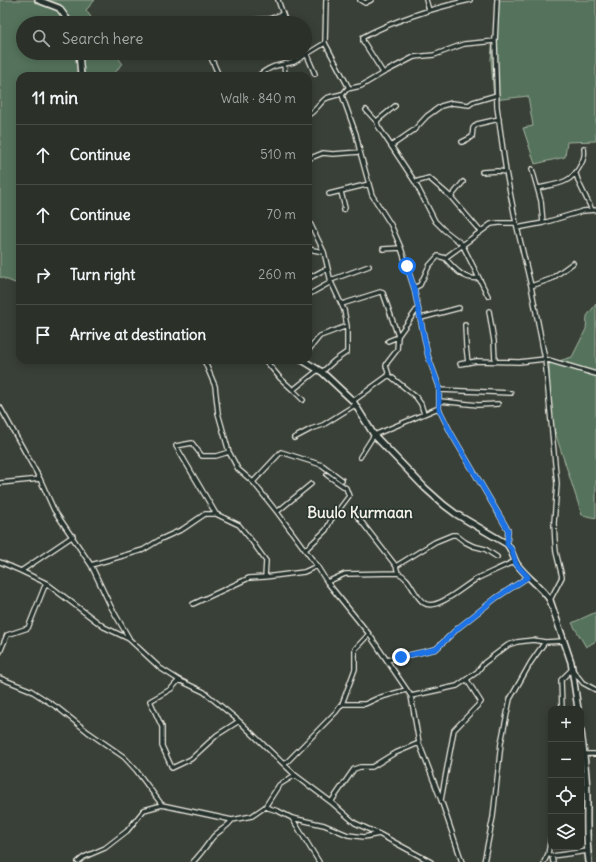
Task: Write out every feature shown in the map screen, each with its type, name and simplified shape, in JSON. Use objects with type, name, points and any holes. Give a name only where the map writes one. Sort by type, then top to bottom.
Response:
[{"type":"main road","points":[[41,0],[59,8],[65,16]]},
{"type":"main road","points":[[79,60],[80,72]]},
{"type":"main road","points":[[309,364],[320,371],[354,403],[374,435],[425,488],[444,505],[468,522],[507,544],[512,550],[515,561],[528,577],[545,592],[550,600],[568,652],[578,706]]},
{"type":"main road","points":[[583,778],[589,862]]},
{"type":"street","points":[[277,16],[283,14],[278,0]]},
{"type":"street","points":[[326,0],[325,43],[350,88]]},
{"type":"street","points":[[360,0],[365,3],[370,0]]},
{"type":"street","points":[[426,0],[429,10]]},
{"type":"street","points":[[383,74],[363,41],[363,37],[391,23],[429,10],[470,0]]},
{"type":"street","points":[[497,0],[495,42],[499,119],[506,172],[545,359],[557,484],[554,523],[555,542],[562,577],[550,600]]},
{"type":"street","points":[[312,113],[330,97],[342,95],[350,88],[361,86],[414,57],[434,55],[464,44],[495,42]]},
{"type":"street","points":[[312,52],[325,43]]},
{"type":"street","points":[[212,60],[217,72]]},
{"type":"street","points":[[263,72],[274,66],[298,60]]},
{"type":"street","points":[[309,60],[315,74]]},
{"type":"street","points":[[284,64],[285,72]]},
{"type":"street","points":[[342,95],[356,134],[372,195],[391,225],[401,248],[414,288],[428,356],[440,390],[439,409],[451,433],[508,530],[507,544]]},
{"type":"street","points":[[391,146],[414,130],[427,116],[441,106],[452,103],[469,105],[497,95]]},
{"type":"street","points":[[377,122],[395,106]]},
{"type":"street","points":[[366,110],[377,122],[415,182],[435,220],[444,230],[462,244],[488,296]]},
{"type":"street","points":[[462,142],[472,137],[473,128],[477,124],[499,119]]},
{"type":"street","points":[[538,188],[566,181],[576,174],[585,157],[584,148]]},
{"type":"street","points":[[312,157],[323,153],[333,154],[360,152]]},
{"type":"street","points":[[532,169],[541,201],[543,223]]},
{"type":"street","points":[[482,172],[506,172]]},
{"type":"street","points":[[517,228],[543,223],[583,211],[594,210],[582,190],[576,174]]},
{"type":"street","points":[[415,182],[429,178],[451,197],[480,231]]},
{"type":"street","points":[[451,197],[463,182]]},
{"type":"street","points":[[329,194],[369,184]]},
{"type":"street","points":[[340,192],[345,208],[343,210]]},
{"type":"street","points":[[445,258],[491,224],[516,223]]},
{"type":"street","points":[[293,390],[347,352],[347,326],[344,310],[331,281],[324,252],[312,227]]},
{"type":"street","points":[[383,249],[401,248]]},
{"type":"street","points":[[312,250],[324,252]]},
{"type":"street","points":[[414,288],[420,285],[429,266],[437,256],[445,258],[467,279],[473,280],[479,278]]},
{"type":"street","points":[[531,286],[551,279],[573,263]]},
{"type":"street","points":[[312,293],[331,281],[369,266]]},
{"type":"street","points":[[312,278],[318,273],[328,269]]},
{"type":"street","points":[[342,304],[380,292],[383,293],[398,336],[397,350],[386,366],[389,375],[416,397],[421,404],[424,414]]},
{"type":"street","points":[[388,341],[398,336],[418,308]]},
{"type":"street","points":[[421,318],[459,308]]},
{"type":"street","points":[[489,311],[494,341],[495,360]]},
{"type":"street","points":[[466,325],[468,363]]},
{"type":"street","points":[[312,347],[322,336],[347,326]]},
{"type":"street","points":[[460,364],[495,360],[519,362],[545,359],[596,374]]},
{"type":"street","points":[[206,364],[215,386],[218,412],[229,452],[238,469],[253,482],[305,550],[327,582],[369,634],[411,696],[419,743],[441,800],[462,862]]},
{"type":"street","points":[[268,364],[285,384],[303,400]]},
{"type":"street","points":[[294,438],[311,429],[323,425],[389,375]]},
{"type":"street","points":[[440,390],[512,393]]},
{"type":"street","points":[[440,401],[478,405],[498,404]]},
{"type":"street","points":[[1,409],[40,480],[54,510],[73,536],[91,565],[111,607],[129,639]]},
{"type":"street","points":[[360,457],[374,435],[439,409]]},
{"type":"street","points":[[216,514],[176,446],[192,444],[202,456],[216,456],[229,452]]},
{"type":"street","points":[[253,482],[281,452],[322,465],[342,480]]},
{"type":"street","points":[[305,550],[326,530],[349,496],[346,488],[327,475]]},
{"type":"street","points":[[0,483],[40,480]]},
{"type":"street","points":[[276,512],[311,484]]},
{"type":"street","points":[[91,565],[143,550],[161,539],[183,529],[204,514],[216,514],[239,525],[251,540],[266,561],[265,578]]},
{"type":"street","points":[[357,516],[396,566],[398,573]]},
{"type":"street","points":[[396,566],[435,542],[452,535],[456,535],[473,546],[485,548],[497,557]]},
{"type":"street","points":[[20,571],[73,536]]},
{"type":"street","points":[[327,582],[345,574],[398,573],[405,577],[420,599],[426,604],[432,605],[440,602],[477,579],[515,561]]},
{"type":"street","points":[[0,562],[46,583],[104,627],[129,639],[160,668],[179,680],[204,692],[238,721],[295,775],[331,802],[355,823],[431,862]]},
{"type":"street","points":[[193,604],[249,578],[265,578],[304,572],[317,566]]},
{"type":"street","points":[[387,660],[436,649],[463,624],[496,598],[528,577]]},
{"type":"street","points":[[0,652],[7,635],[28,628],[46,583]]},
{"type":"street","points":[[285,764],[342,704],[355,669],[355,649],[369,634]]},
{"type":"street","points":[[411,696],[457,686],[477,672],[484,663],[508,645],[533,640],[545,642],[564,641]]},
{"type":"street","points":[[484,862],[493,817],[501,743],[510,699],[531,662],[545,642]]},
{"type":"street","points":[[562,706],[561,680],[572,669],[583,683],[596,690]]},
{"type":"street","points":[[0,678],[30,690],[58,708],[124,757],[136,770],[162,805]]},
{"type":"street","points":[[179,680],[171,688],[150,701],[162,727],[162,746],[172,768],[191,759],[216,735],[238,721]]},
{"type":"street","points":[[441,800],[454,730],[481,702],[466,680]]},
{"type":"street","points":[[342,704],[365,704],[378,698],[406,690]]},
{"type":"street","points":[[331,802],[354,769],[360,767],[372,767],[393,754],[419,743]]},
{"type":"street","points":[[584,754],[596,754]]},
{"type":"street","points":[[78,862],[84,857],[105,848],[127,831],[144,810],[162,805],[232,820],[252,816],[266,807],[278,784],[295,775]]},
{"type":"street","points":[[266,807],[292,818],[324,825],[348,835],[364,837],[379,834]]},
{"type":"street","points":[[292,818],[319,862]]},
{"type":"street","points":[[193,862],[201,855],[214,836],[228,826],[232,820]]},
{"type":"street","points":[[544,862],[549,850]]},
{"type":"street","points":[[548,854],[552,856],[588,851]]},
{"type":"street","points":[[552,856],[553,862]]},
{"type":"green space","points":[[0,0],[95,0],[86,10],[90,16],[16,16],[16,60],[120,60],[122,63],[116,72],[16,72],[16,283],[0,277]]},
{"type":"green space","points":[[495,0],[596,0],[596,141],[567,142],[565,157],[535,164],[523,128],[533,126],[528,96],[494,100],[491,59],[496,6]]},
{"type":"green space","points":[[596,304],[596,518],[582,515],[550,417],[549,364],[572,357],[586,329],[587,316]]},
{"type":"green space","points":[[596,612],[596,641],[586,647],[572,623]]},
{"type":"district","name":"Buulo Kurmaan","points":[[360,512]]},
{"type":"route","points":[[401,657],[429,652],[436,649],[446,638],[496,598],[528,577],[516,564],[512,550],[507,544],[508,530],[451,433],[439,409],[440,390],[428,356],[414,288],[407,266]]}]
